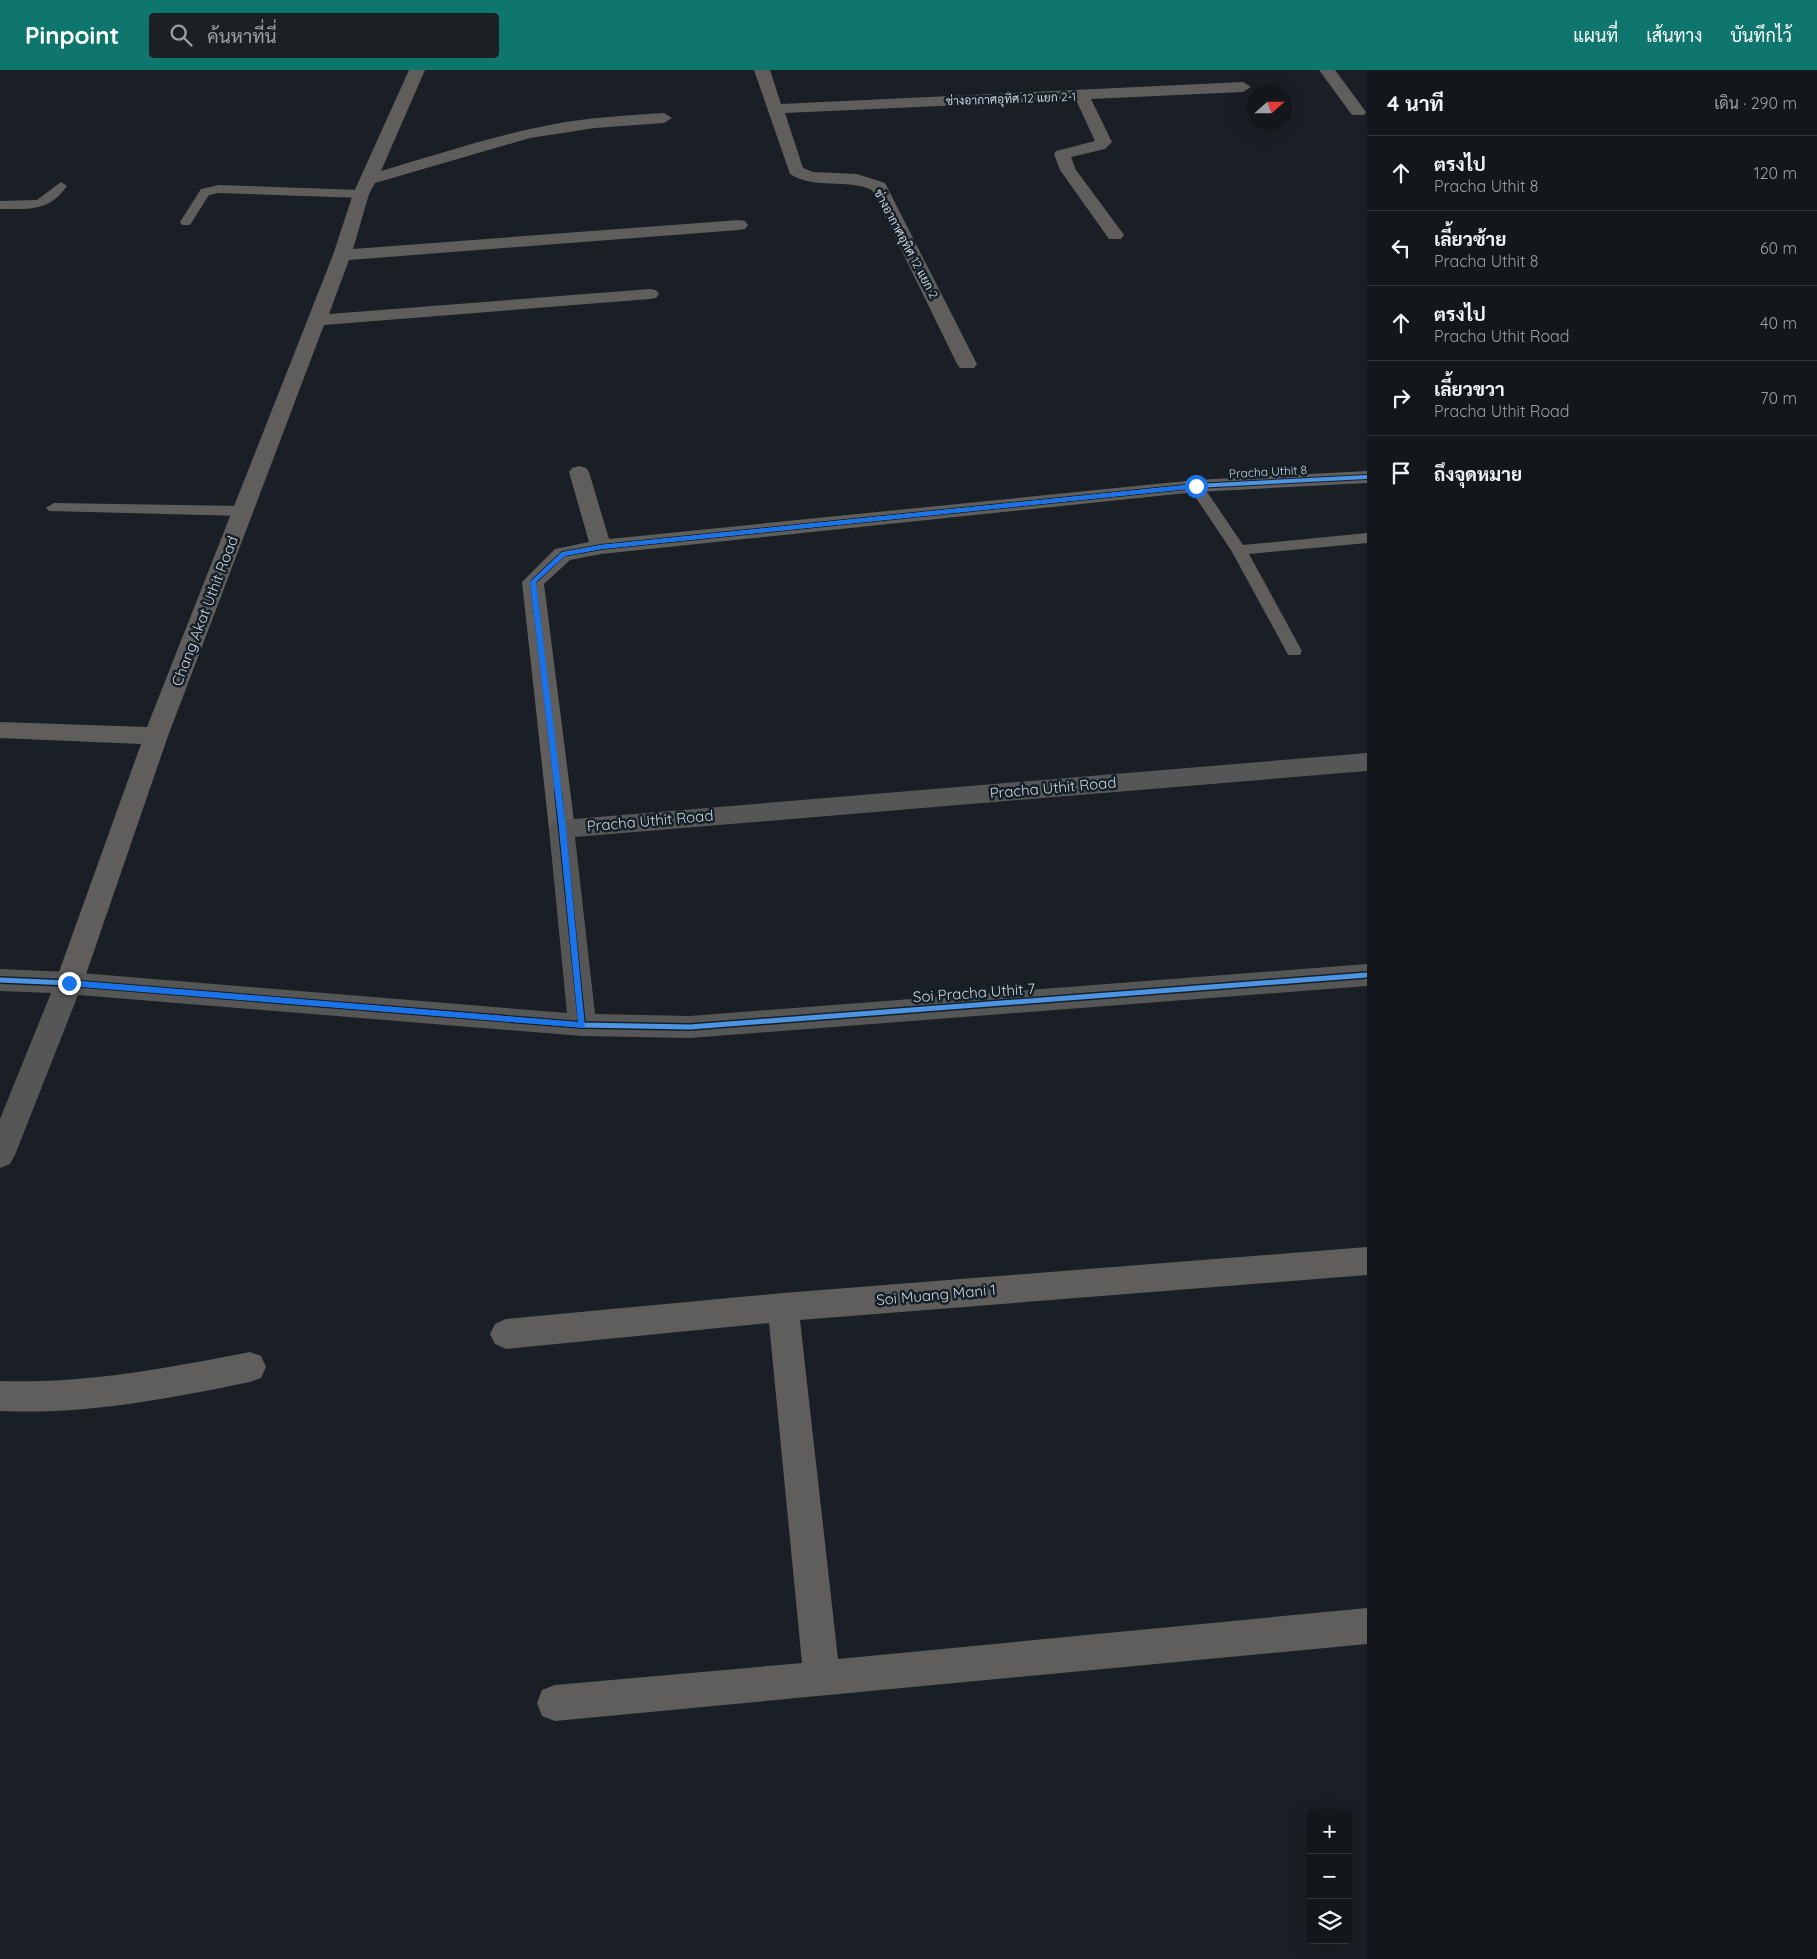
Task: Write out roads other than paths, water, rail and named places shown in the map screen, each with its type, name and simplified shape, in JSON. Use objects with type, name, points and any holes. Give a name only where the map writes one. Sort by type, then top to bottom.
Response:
[{"type":"street","name":"Chang Akat Uthit Road","points":[[0,1155],[69,983],[156,736],[342,255],[365,187],[417,70]]},
{"type":"street","name":"ช่างอากาศอุทิศ 12 แยก 2","points":[[762,70],[777,109],[796,170],[801,175],[810,178],[854,178],[869,181],[879,187],[967,364]]},
{"type":"street","points":[[1327,70],[1358,112]]},
{"type":"street","points":[[1081,95],[1243,87]]},
{"type":"street","name":"ช่างอากาศอุทิศ 12 แยก 2-1","points":[[777,109],[1081,95],[1104,142],[1100,146],[1062,154],[1068,170],[1115,235]]},
{"type":"street","points":[[365,187],[511,138],[590,123],[664,118]]},
{"type":"street","points":[[342,255],[739,225]]},
{"type":"street","points":[[317,320],[650,294]]},
{"type":"street","points":[[580,472],[601,547]]},
{"type":"street","name":"Pracha Uthit 8","points":[[562,828],[533,582],[563,554],[601,547],[1196,486],[1367,477]]},
{"type":"street","points":[[0,730],[156,736]]},
{"type":"street","name":"Pracha Uthit Road","points":[[562,828],[1367,762]]},
{"type":"street","points":[[0,980],[69,983],[582,1025],[562,828]]},
{"type":"street","name":"Soi Pracha Uthit 7","points":[[582,1025],[690,1027],[1367,975]]},
{"type":"street","name":"Soi Muang Mani 1","points":[[506,1334],[783,1307],[1367,1261]]},
{"type":"street","points":[[783,1307],[822,1680]]},
{"type":"street","points":[[0,1396],[27,1398],[126,1390],[250,1367]]},
{"type":"street","points":[[555,1703],[822,1680],[1367,1626]]},
{"type":"lane","points":[[0,205],[46,203],[53,198],[60,186]]},
{"type":"lane","points":[[186,222],[205,192],[219,189],[365,187]]},
{"type":"lane","points":[[1196,486],[1239,550],[1294,651]]},
{"type":"lane","points":[[54,508],[243,511]]},
{"type":"lane","points":[[1239,550],[1367,538]]}]
